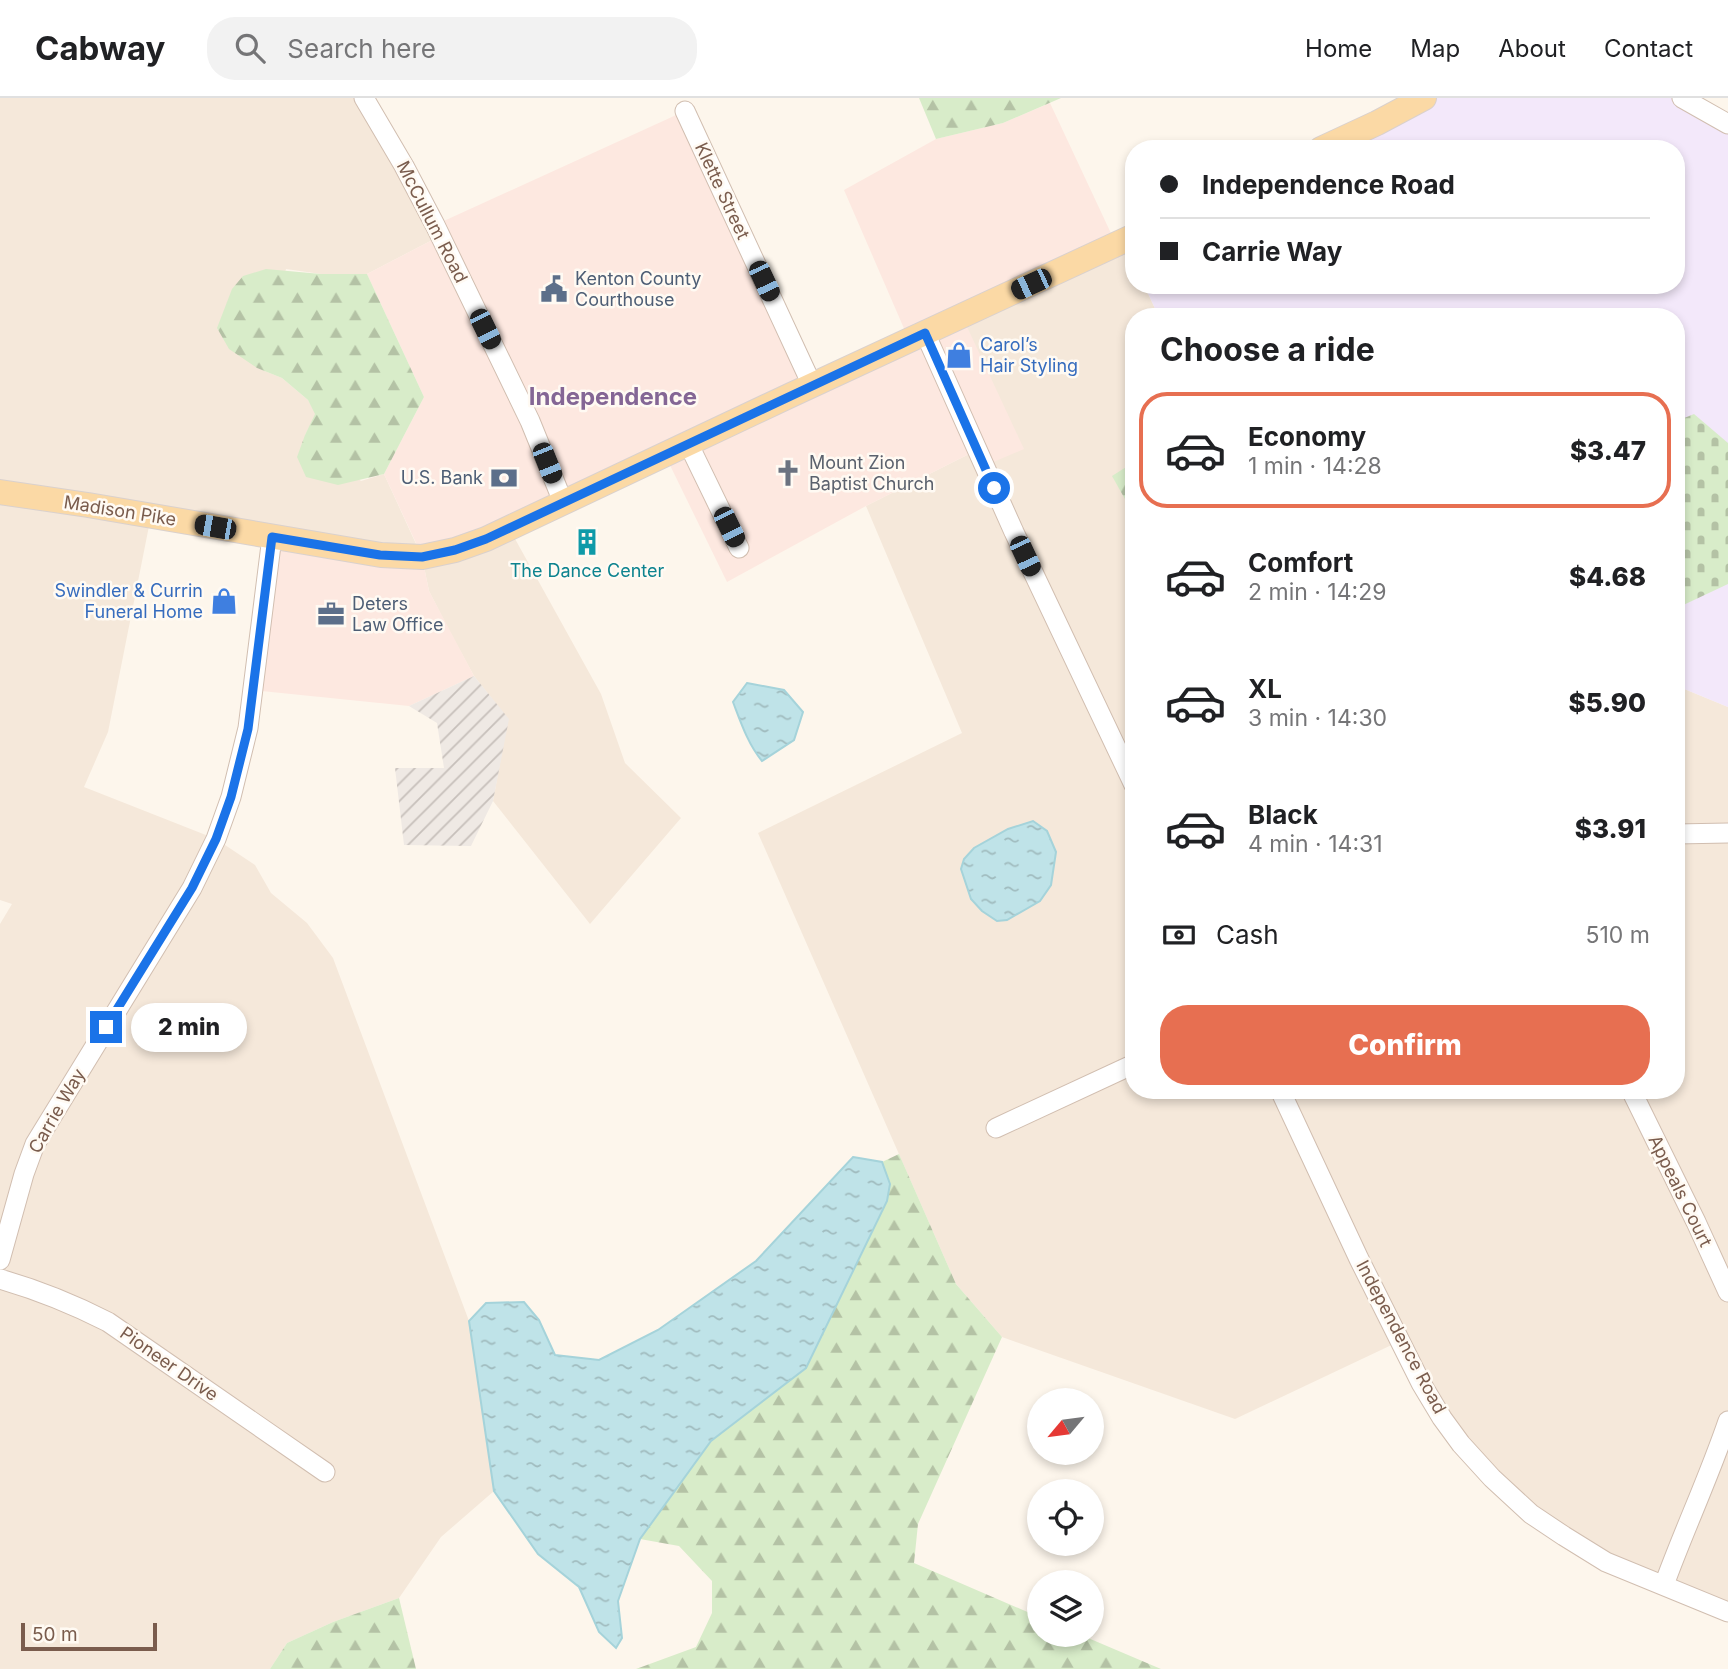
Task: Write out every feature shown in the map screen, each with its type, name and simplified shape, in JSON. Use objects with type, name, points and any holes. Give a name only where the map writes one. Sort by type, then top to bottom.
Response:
[{"type":"main road","points":[[1340,140],[1424,98]]},
{"type":"main road","name":"Madison Pike","points":[[0,492],[380,555],[422,557],[455,550],[486,539],[1125,240]]},
{"type":"street","name":"McCullum Road","points":[[364,98],[435,225],[530,421],[563,502]]},
{"type":"street","points":[[1682,98],[1728,124]]},
{"type":"street","name":"Klette Street","points":[[685,111],[812,385]]},
{"type":"street","points":[[925,333],[1014,532],[1125,766]]},
{"type":"street","points":[[688,443],[739,548]]},
{"type":"street","name":"Carrie Way","points":[[0,1260],[24,1174],[36,1144],[192,888],[216,839],[231,797],[248,729],[272,537]]},
{"type":"street","points":[[1685,834],[1728,833]]},
{"type":"street","points":[[996,1128],[1125,1068]]},
{"type":"street","name":"Independence Road","points":[[1284,1099],[1359,1259],[1416,1372],[1442,1418],[1461,1444],[1492,1478],[1531,1514],[1606,1562],[1728,1612]]},
{"type":"street","name":"Appeals Court","points":[[1635,1099],[1728,1292]]},
{"type":"street","name":"Pioneer Drive","points":[[0,1279],[77,1306],[108,1322],[325,1472]]},
{"type":"street","points":[[1664,1586],[1728,1421]]},
{"type":"shaded area","points":[[0,98],[364,98],[440,236],[367,274],[321,274],[286,269],[257,368],[282,378],[308,400],[316,414],[305,435],[361,481],[384,474],[422,557],[151,516],[108,732],[84,787],[216,839],[255,865],[271,893],[307,923],[333,958],[469,1321],[494,1491],[441,1537],[399,1598],[333,1622],[287,1643],[270,1669],[0,1669],[0,924],[12,904],[0,900]]},
{"type":"shaded area","points":[[1424,98],[1682,98],[1728,124],[1728,707],[1685,689],[1685,308],[1155,308],[1148,294],[1685,294],[1685,140],[1339,140]]},
{"type":"shaded area","points":[[1050,103],[1116,244],[962,316],[1024,449],[984,466],[977,450],[866,506],[727,582],[665,455],[422,557],[429,591],[474,676],[409,706],[252,690],[272,537],[422,556],[384,474],[424,397],[367,274],[440,236],[435,225],[685,111],[808,377],[909,340],[844,190],[936,139],[1003,123]]},
{"type":"shaded area","points":[[1122,241],[1125,247],[1125,294],[1148,294],[1155,308],[1125,308],[1125,1099],[1685,1099],[1685,689],[1728,707],[1728,1612],[1606,1562],[1492,1478],[1400,1341],[1235,1419],[1002,1337],[956,1284],[758,833],[962,733],[866,506],[977,450],[962,316]]},
{"type":"shaded area","points":[[509,528],[601,694],[625,763],[681,818],[590,924],[493,801],[508,719],[474,676],[450,632],[429,591],[422,557]]},
{"type":"shaded area","points":[[474,676],[509,719],[493,801],[471,846],[404,845],[395,768],[444,768],[437,723],[409,706]]},
{"type":"green space","points":[[919,98],[1061,98],[1003,123],[936,139]]},
{"type":"green space","points":[[266,269],[321,274],[367,274],[424,397],[384,474],[338,485],[306,477],[297,457],[315,414],[308,400],[282,378],[257,368],[229,349],[217,328],[232,289],[243,276]]},
{"type":"green space","points":[[1694,414],[1728,443],[1728,584],[1685,604],[1685,418]]},
{"type":"green space","points":[[1125,468],[1125,499],[1112,476]]},
{"type":"green space","points":[[899,1154],[956,1284],[1002,1337],[918,1524],[914,1563],[1027,1612],[1027,1647],[1104,1647],[1104,1645],[1161,1669],[636,1669],[696,1647],[712,1613],[712,1581],[679,1546],[640,1539],[711,1441],[806,1368],[890,1184],[882,1162]]},
{"type":"green space","points":[[399,1598],[416,1669],[270,1669],[287,1643],[333,1622]]},
{"type":"water","points":[[747,683],[784,690],[803,712],[794,740],[762,761],[749,740],[733,702]]},
{"type":"water","points":[[1033,821],[1047,831],[1056,852],[1051,885],[1040,901],[1007,920],[997,921],[971,899],[961,869],[964,859],[974,848],[1008,829]]},
{"type":"water","points":[[853,1157],[882,1162],[890,1184],[887,1201],[806,1368],[711,1441],[640,1539],[618,1601],[622,1638],[616,1648],[599,1632],[579,1587],[538,1554],[494,1491],[469,1321],[486,1303],[524,1302],[539,1320],[555,1355],[599,1360],[658,1330],[756,1261]]},
{"type":"place","name":"Kenton County Courthouse","points":[[554,289]]},
{"type":"place","name":"Carol’s Hair Styling","points":[[959,355]]},
{"type":"place","name":"Mount Zion Baptist Church","points":[[788,473]]},
{"type":"place","name":"U.S. Bank","points":[[504,478]]},
{"type":"place","name":"The Dance Center","points":[[587,542]]},
{"type":"place","name":"Swindler & Currin Funeral Home","points":[[224,601]]},
{"type":"place","name":"Deters Law Office","points":[[331,614]]},
{"type":"district","name":"Independence","points":[[613,397]]},
{"type":"route","points":[[106,1027],[192,888],[216,839],[231,797],[248,729],[272,537],[380,555],[422,557],[455,550],[486,539],[925,333],[994,488]]}]
